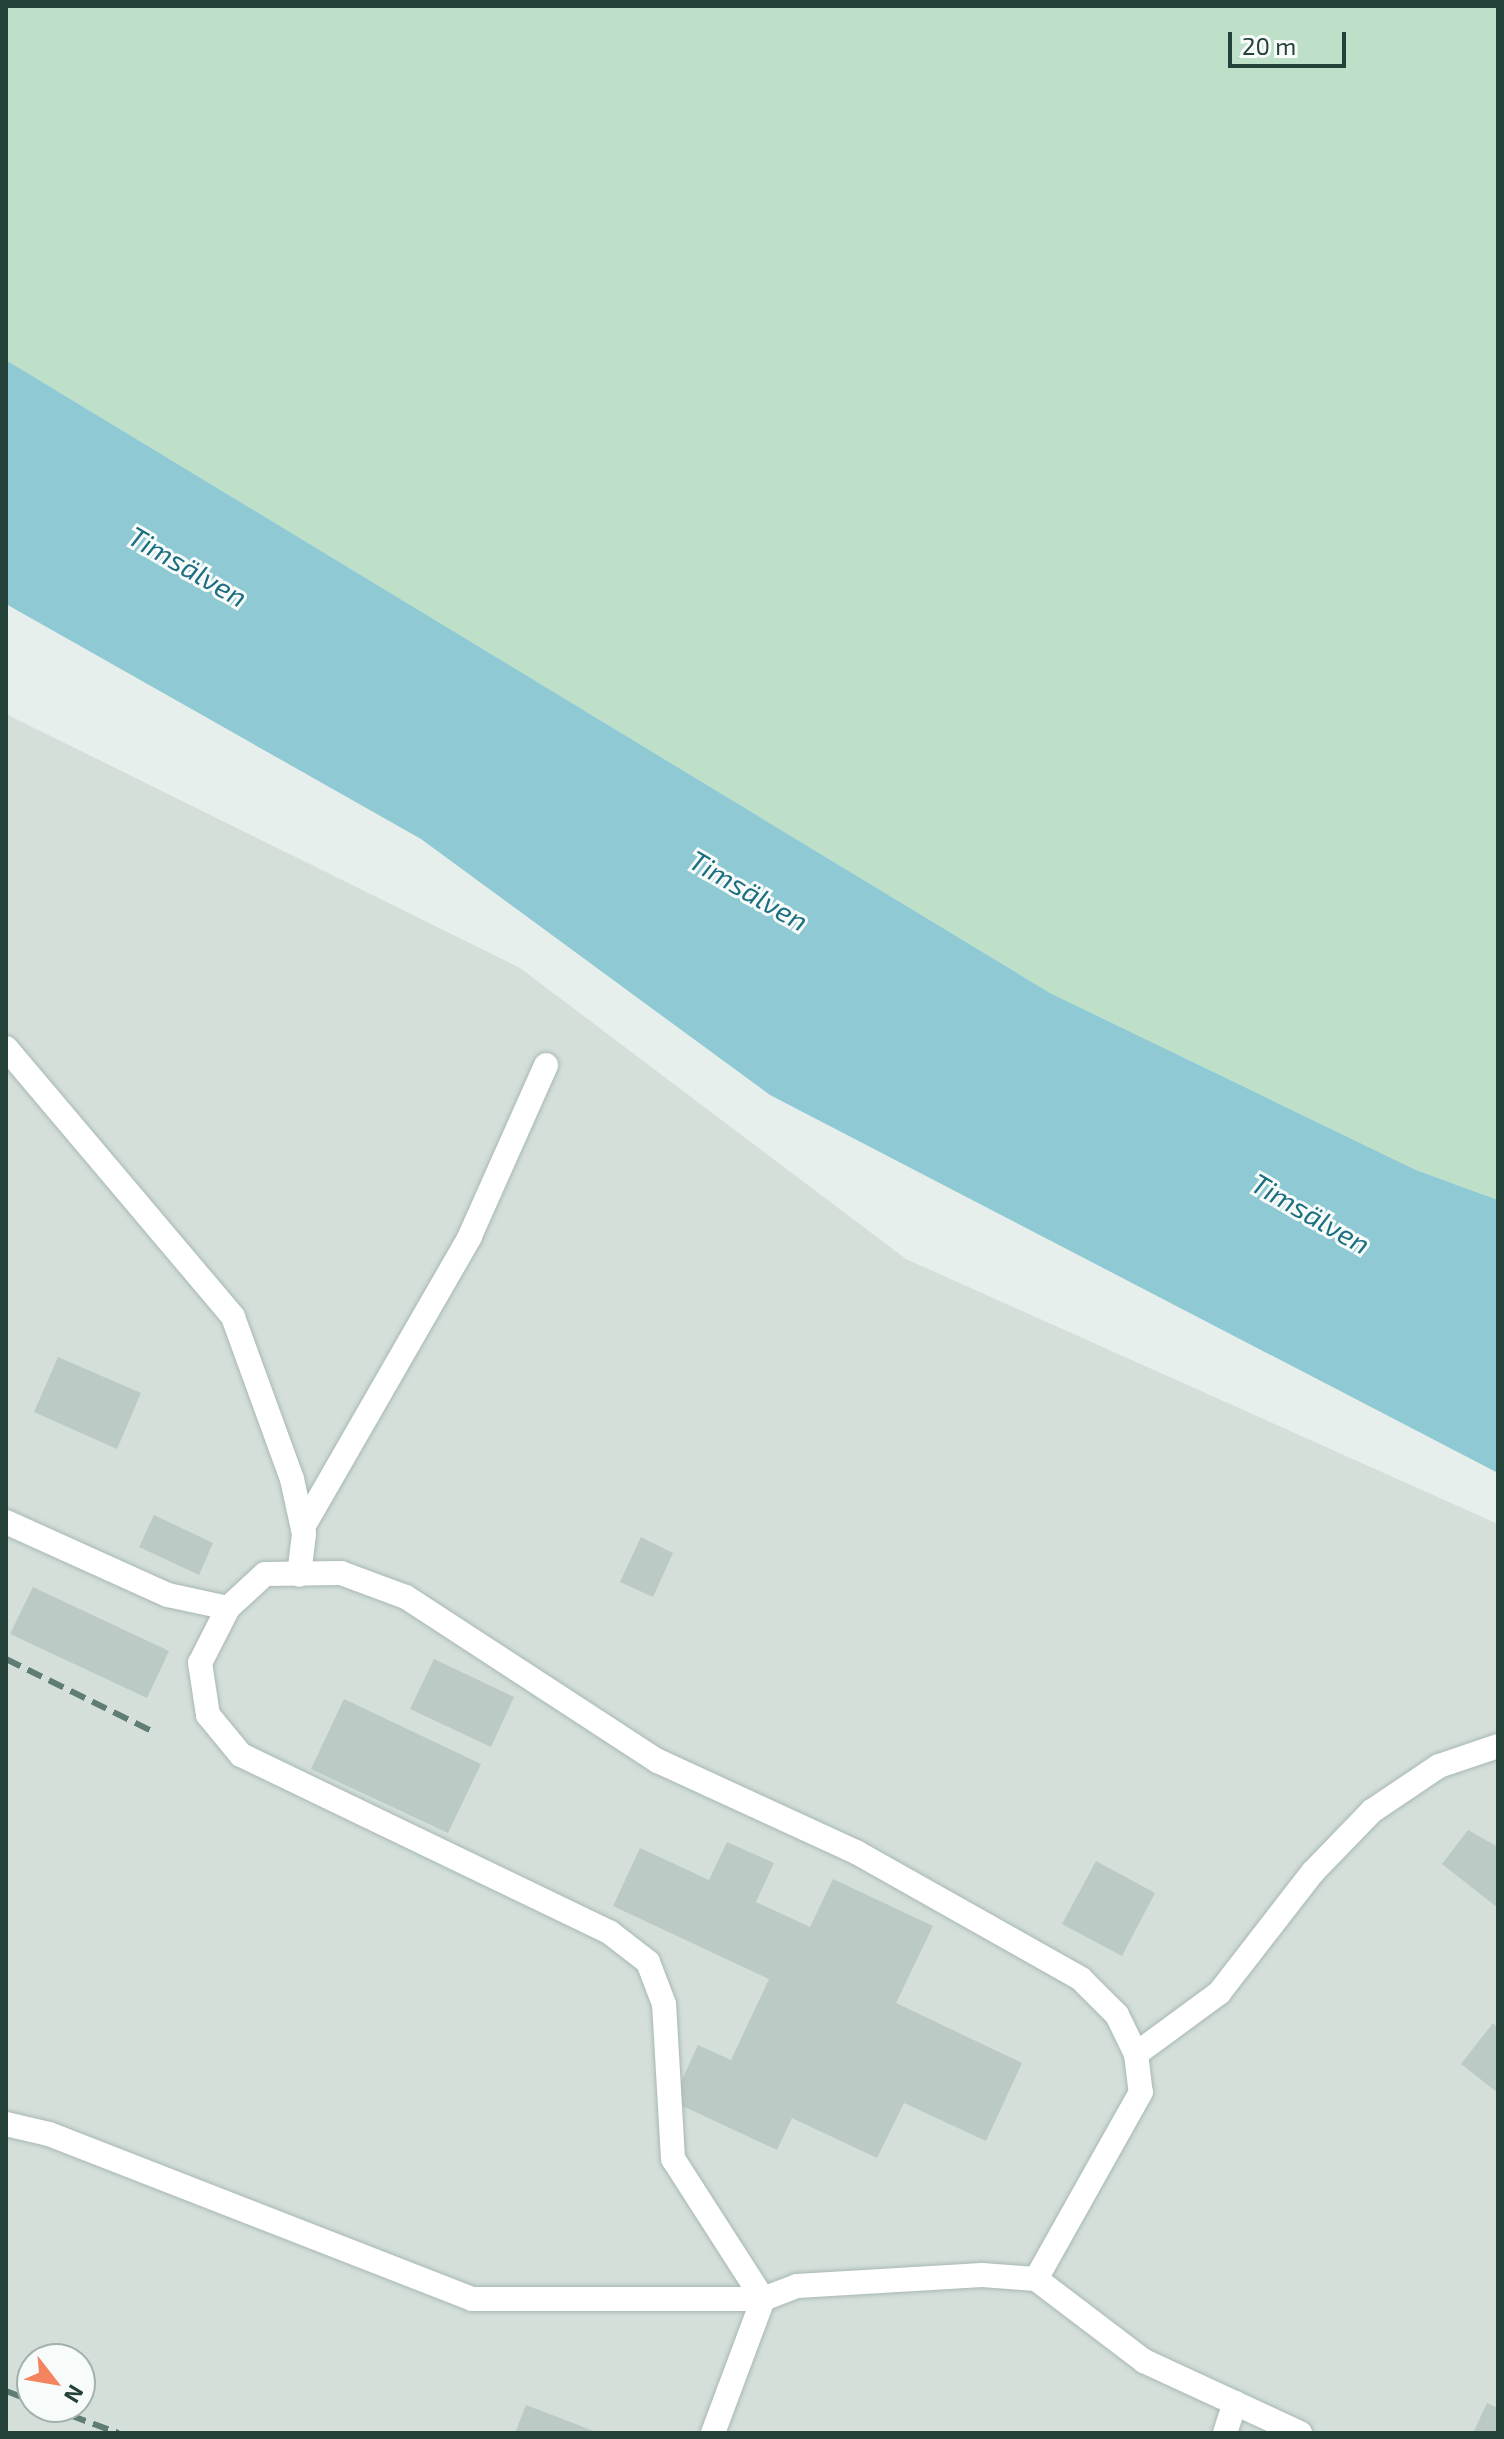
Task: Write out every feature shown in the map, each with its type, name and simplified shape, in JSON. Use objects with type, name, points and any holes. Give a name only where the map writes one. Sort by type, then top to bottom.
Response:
[{"type":"lane","points":[[6,1048],[227,1306],[254,1358],[303,1527],[299,1575]]},
{"type":"lane","points":[[303,1527],[470,1236],[546,1065]]},
{"type":"lane","points":[[6,1522],[168,1595],[228,1608]]},
{"type":"lane","points":[[763,2299],[673,2159],[664,2004],[648,1962],[609,1932],[241,1755],[208,1715],[200,1663],[228,1608],[265,1574],[341,1573],[406,1597],[658,1761],[856,1852],[1037,1950],[1117,2015],[1136,2054],[1141,2092],[1127,2129],[1036,2279]]},
{"type":"lane","points":[[1136,2054],[1219,1993],[1303,1884],[1372,1811],[1439,1766],[1498,1746]]},
{"type":"lane","points":[[6,2124],[49,2134],[472,2299],[763,2299],[797,2286],[982,2275],[1036,2279],[1144,2361],[1300,2433]]},
{"type":"lane","points":[[713,2433],[763,2299]]},
{"type":"lane","points":[[1225,2433],[1235,2403]]},
{"type":"shaded area","points":[[6,714],[520,968],[906,1259],[1498,1524],[1498,2433],[6,2433]]},
{"type":"green space","points":[[6,6],[1498,6],[1498,1200],[1416,1170],[1050,993],[6,360]]},
{"type":"water","name":"Timsälven","points":[[6,360],[1050,993],[1416,1170],[1498,1200],[1498,1473],[770,1095],[421,839],[6,604]]},
{"type":"building","points":[[58,1357],[141,1393],[117,1449],[34,1412]]},
{"type":"building","points":[[154,1515],[213,1543],[199,1575],[139,1547]]},
{"type":"building","points":[[641,1537],[673,1553],[653,1597],[620,1582]]},
{"type":"building","points":[[33,1587],[169,1651],[147,1698],[10,1634]]},
{"type":"building","points":[[434,1659],[514,1697],[491,1747],[410,1709]]},
{"type":"building","points":[[344,1699],[481,1764],[448,1833],[311,1769]]},
{"type":"building","points":[[1468,1830],[1498,1847],[1498,1908],[1442,1864]]},
{"type":"building","points":[[727,1842],[774,1863],[756,1902],[810,1927],[833,1879],[933,1926],[896,2003],[1022,2063],[986,2141],[904,2103],[877,2158],[792,2118],[777,2150],[672,2101],[698,2045],[731,2060],[769,1979],[613,1906],[640,1848],[709,1880]]},
{"type":"building","points":[[1096,1861],[1155,1893],[1122,1956],[1062,1924]]},
{"type":"building","points":[[1493,2023],[1498,2028],[1498,2093],[1461,2064]]},
{"type":"building","points":[[1487,2403],[1498,2408],[1498,2433],[1473,2433]]},
{"type":"building","points":[[526,2405],[599,2433],[515,2433]]},
{"type":"railway","points":[[6,1659],[154,1732]]},
{"type":"railway","points":[[6,2391],[16,2395]]},
{"type":"railway","points":[[91,2423],[118,2433]]}]
